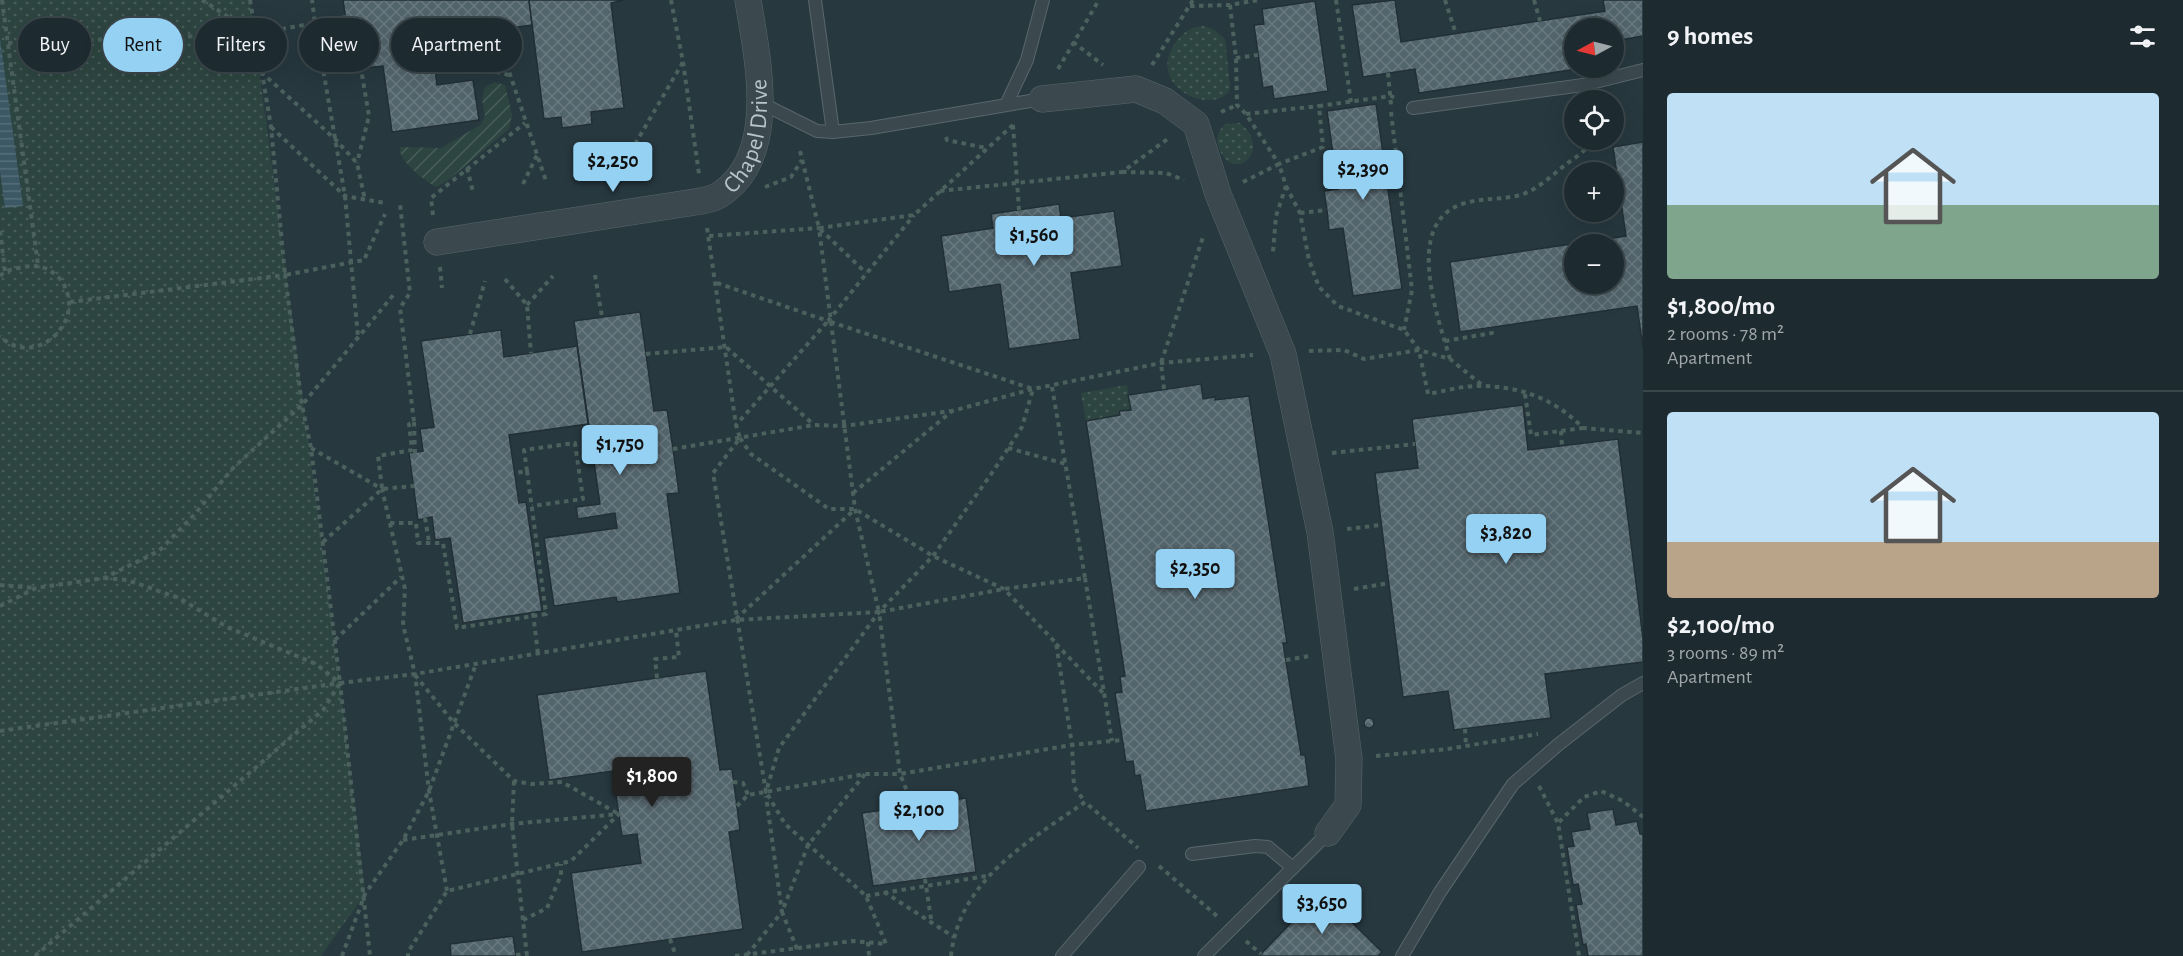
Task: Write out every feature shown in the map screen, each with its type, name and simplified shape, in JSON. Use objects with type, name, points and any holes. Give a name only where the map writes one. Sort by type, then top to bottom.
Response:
[{"type":"street","name":"Chapel Drive","points":[[436,242],[682,204],[720,195],[739,178],[754,145],[761,103],[761,78],[748,0]]},
{"type":"street","points":[[1042,99],[1136,89],[1165,101],[1196,124],[1218,194],[1283,354],[1320,532],[1348,759],[1348,805],[1328,833]]},
{"type":"lane","points":[[815,0],[833,132]]},
{"type":"lane","points":[[1006,105],[1027,60],[1042,0]]},
{"type":"lane","points":[[1413,108],[1583,85],[1643,70]]},
{"type":"lane","points":[[761,103],[806,126],[833,132],[871,128],[1042,99]]},
{"type":"lane","points":[[1401,956],[1500,801],[1530,769],[1622,695],[1643,683]]},
{"type":"lane","points":[[1204,956],[1328,833]]},
{"type":"lane","points":[[1192,854],[1255,846],[1268,847],[1293,868]]},
{"type":"lane","points":[[1062,956],[1139,867]]},
{"type":"path","points":[[2,0],[38,265]]},
{"type":"path","points":[[202,0],[230,18]]},
{"type":"path","points":[[250,0],[253,18]]},
{"type":"path","points":[[312,0],[314,18]]},
{"type":"path","points":[[671,0],[683,62],[698,169]]},
{"type":"path","points":[[736,425],[828,321],[914,215],[1042,99],[1099,0]]},
{"type":"path","points":[[1136,89],[1193,0]]},
{"type":"path","points":[[1190,6],[1230,5],[1258,0]]},
{"type":"path","points":[[1336,0],[1351,102]]},
{"type":"path","points":[[1445,0],[1456,34]]},
{"type":"path","points":[[1534,0],[1540,21]]},
{"type":"path","points":[[1230,5],[1236,58],[1237,105],[1246,114],[1279,164],[1286,186],[1300,213],[1309,260],[1319,287],[1338,306],[1404,330],[1419,350],[1428,394],[1482,386],[1526,394],[1547,399],[1566,411],[1583,428]]},
{"type":"path","points":[[336,18],[346,16]]},
{"type":"path","points":[[8,43],[195,36]]},
{"type":"path","points":[[1236,58],[1258,55]]},
{"type":"path","points":[[617,175],[683,62]]},
{"type":"path","points":[[261,72],[335,139],[357,163]]},
{"type":"path","points":[[261,72],[271,127],[285,275],[323,543],[365,894],[370,956]]},
{"type":"path","points":[[324,72],[345,196],[358,338]]},
{"type":"path","points":[[362,72],[369,116],[357,163],[365,200]]},
{"type":"path","points":[[497,72],[509,75]]},
{"type":"path","points":[[508,72],[546,181]]},
{"type":"path","points":[[1388,73],[1391,123],[1412,290],[1404,330]]},
{"type":"path","points":[[1246,114],[1391,96],[1413,108]]},
{"type":"path","points":[[1164,389],[1161,363],[1218,194],[1279,164],[1323,147],[1319,106]]},
{"type":"path","points":[[942,115],[946,140],[987,149]]},
{"type":"path","points":[[431,198],[525,123]]},
{"type":"path","points":[[1013,125],[1019,210]]},
{"type":"path","points":[[271,127],[345,196],[385,203]]},
{"type":"path","points":[[1122,172],[1170,136]]},
{"type":"path","points":[[1450,359],[1433,299],[1427,250],[1437,221],[1450,208],[1464,203],[1515,196],[1533,190],[1583,150]]},
{"type":"path","points":[[800,151],[819,228],[828,321],[855,510],[879,612],[900,774],[913,806]]},
{"type":"path","points":[[523,184],[538,153]]},
{"type":"path","points":[[468,168],[473,192]]},
{"type":"path","points":[[939,191],[1122,172],[1166,173],[1185,181]]},
{"type":"path","points":[[1254,283],[1273,266],[1276,216],[1286,186]]},
{"type":"path","points":[[400,204],[410,293],[400,308],[416,453]]},
{"type":"path","points":[[1300,213],[1327,210]]},
{"type":"path","points":[[70,302],[285,275],[364,260],[385,214]]},
{"type":"path","points":[[914,215],[819,228],[709,236],[736,425],[740,438],[751,454],[829,509],[855,510],[933,556],[1004,589],[1104,694]]},
{"type":"path","points":[[819,228],[866,273]]},
{"type":"path","points":[[0,231],[5,271]]},
{"type":"path","points":[[0,276],[5,271],[38,265],[54,273],[65,286],[70,302],[68,318],[61,332],[49,342],[34,347],[18,347],[0,336]]},
{"type":"path","points":[[595,275],[602,317]]},
{"type":"path","points":[[527,305],[553,276]]},
{"type":"path","points":[[505,279],[527,305],[531,353]]},
{"type":"path","points":[[470,334],[485,281]]},
{"type":"path","points":[[717,283],[1033,389]]},
{"type":"path","points":[[104,578],[159,551],[194,515],[233,468],[303,405],[395,293]]},
{"type":"path","points":[[1445,341],[1492,333],[1492,327]]},
{"type":"path","points":[[646,354],[726,347],[814,425]]},
{"type":"path","points":[[1330,348],[1344,350],[1364,359],[1419,350],[1450,359],[1482,386]]},
{"type":"path","points":[[673,449],[814,425],[844,426],[952,411],[1033,389],[1052,387],[1161,363],[1204,357],[1283,354]]},
{"type":"path","points":[[1052,387],[1112,741]]},
{"type":"path","points":[[735,956],[853,941],[886,944],[866,896],[785,824],[766,792],[779,748],[879,612],[933,556],[1022,427],[1033,389]]},
{"type":"path","points":[[1526,394],[1532,435],[1583,428],[1643,433]]},
{"type":"path","points":[[853,493],[952,411]]},
{"type":"path","points":[[408,956],[408,952],[447,891],[429,791],[415,674],[403,625],[405,589],[382,489],[378,456],[412,450],[409,424],[414,422]]},
{"type":"path","points":[[1561,431],[1563,446]]},
{"type":"path","points":[[740,438],[713,473],[766,792],[782,912],[797,949]]},
{"type":"path","points":[[390,523],[416,523],[418,543],[443,543],[457,628],[546,614],[524,450],[575,443],[583,499],[532,506]]},
{"type":"path","points":[[1328,453],[1414,444]]},
{"type":"path","points":[[311,448],[382,489],[414,486]]},
{"type":"path","points":[[1008,448],[1066,464]]},
{"type":"path","points":[[515,473],[527,471]]},
{"type":"path","points":[[323,543],[382,489]]},
{"type":"path","points":[[736,620],[855,510]]},
{"type":"path","points":[[426,518],[429,543]]},
{"type":"path","points":[[1320,532],[1382,525]]},
{"type":"path","points":[[335,641],[402,576]]},
{"type":"path","points":[[0,585],[36,588],[104,578],[127,580],[179,598],[227,627],[315,664],[340,683]]},
{"type":"path","points":[[0,730],[415,674],[736,620],[879,612],[1004,589],[1085,578]]},
{"type":"path","points":[[1328,593],[1389,584]]},
{"type":"path","points":[[0,606],[36,588]]},
{"type":"path","points":[[533,613],[538,654]]},
{"type":"path","points":[[657,678],[655,659],[679,657],[676,631]]},
{"type":"path","points":[[1056,643],[1072,744],[1074,787],[1085,802],[1141,850]]},
{"type":"path","points":[[342,956],[365,894],[403,840],[429,791],[476,664]]},
{"type":"path","points":[[415,674],[454,723],[514,781],[531,784],[562,782],[619,814]]},
{"type":"path","points":[[35,956],[323,710],[340,683]]},
{"type":"path","points":[[1465,729],[1466,746]]},
{"type":"path","points":[[1402,754],[1528,736]]},
{"type":"path","points":[[737,807],[748,795],[865,774],[900,774],[1072,744],[1122,740]]},
{"type":"path","points":[[1530,769],[1558,823],[1579,956]]},
{"type":"path","points":[[746,955],[782,912],[808,845],[865,774]]},
{"type":"path","points":[[514,781],[512,824],[527,955],[516,955]]},
{"type":"path","points":[[734,782],[743,783],[748,795]]},
{"type":"path","points":[[1558,823],[1584,797],[1601,790],[1623,801],[1643,817]]},
{"type":"path","points":[[951,956],[954,937],[969,903],[987,876],[1085,802]]},
{"type":"path","points":[[403,840],[512,824],[619,814]]},
{"type":"path","points":[[447,891],[571,861],[619,814]]},
{"type":"path","points":[[523,920],[548,908],[561,875],[561,864]]},
{"type":"path","points":[[1158,865],[1215,915]]},
{"type":"path","points":[[866,896],[883,891],[987,876]]},
{"type":"path","points":[[925,879],[931,920]]},
{"type":"path","points":[[883,891],[954,937]]},
{"type":"path","points":[[670,939],[676,956]]},
{"type":"path","points":[[868,942],[869,956]]},
{"type":"path","points":[[1247,942],[1261,954]]},
{"type":"green space","points":[[0,0],[250,0],[252,18],[195,18],[195,72],[259,72],[340,683],[365,894],[321,956],[0,956]]},
{"type":"green space","points":[[1203,26],[1213,29],[1225,39],[1230,85],[1229,92],[1219,98],[1207,100],[1194,98],[1182,91],[1173,82],[1168,70],[1168,57],[1176,42],[1188,31]]},
{"type":"green space","points":[[495,82],[505,85],[512,115],[509,129],[446,182],[436,187],[407,164],[400,152],[400,147],[441,148],[480,125],[485,116],[482,99],[485,87]]},
{"type":"green space","points":[[1240,123],[1249,133],[1253,144],[1252,153],[1248,160],[1241,164],[1234,164],[1226,159],[1219,149],[1217,139],[1225,124]]},
{"type":"green space","points":[[1127,385],[1131,410],[1119,411],[1120,415],[1086,421],[1081,393]]},
{"type":"water","points":[[0,39],[23,206],[5,208],[0,171]]},
{"type":"building","points":[[343,0],[529,0],[532,25],[522,26],[522,18],[391,18],[391,72],[435,72],[437,85],[473,80],[479,120],[392,132],[383,66],[379,66],[379,18],[346,18]]},
{"type":"building","points":[[529,0],[624,0],[611,3],[624,108],[591,112],[592,124],[562,128],[561,117],[544,119]]},
{"type":"building","points":[[1395,0],[1401,42],[1605,11],[1603,0],[1643,0],[1643,36],[1624,39],[1624,18],[1564,18],[1564,71],[1419,93],[1415,69],[1363,77],[1352,5]]},
{"type":"building","points":[[1315,1],[1328,91],[1274,99],[1272,86],[1263,88],[1254,25],[1264,24],[1262,9]]},
{"type":"building","points":[[1376,104],[1402,289],[1353,296],[1343,228],[1329,230],[1324,191],[1338,189],[1327,111]]},
{"type":"building","points":[[1643,142],[1643,348],[1637,306],[1460,332],[1450,262],[1564,245],[1564,294],[1624,294],[1624,236],[1626,236],[1624,162],[1615,162],[1613,150],[1624,150],[1624,145]]},
{"type":"building","points":[[1059,204],[1061,218],[1114,211],[1122,266],[1071,273],[1080,339],[1009,349],[1000,284],[949,292],[941,236],[993,228],[991,214]]},
{"type":"building","points":[[640,312],[654,411],[667,410],[673,449],[679,493],[667,494],[680,593],[617,602],[616,597],[554,606],[544,538],[617,528],[615,513],[578,519],[576,507],[600,504],[574,321]]},
{"type":"building","points":[[501,330],[504,357],[577,346],[588,424],[509,435],[519,503],[526,502],[542,611],[463,623],[450,538],[435,540],[432,517],[418,520],[409,453],[423,451],[420,429],[434,427],[421,341]]},
{"type":"building","points":[[1201,384],[1203,399],[1249,396],[1287,643],[1283,643],[1301,755],[1305,755],[1309,786],[1146,811],[1140,775],[1135,776],[1133,761],[1126,762],[1115,693],[1122,692],[1120,677],[1125,676],[1086,421],[1120,415],[1119,411],[1131,410],[1128,395]]},
{"type":"building","points":[[1523,405],[1528,450],[1618,439],[1643,639],[1643,662],[1545,674],[1551,718],[1454,730],[1448,691],[1403,697],[1375,473],[1418,468],[1412,419]]},
{"type":"building","points":[[706,671],[720,770],[732,769],[740,830],[729,832],[743,929],[582,952],[571,873],[641,863],[637,834],[622,836],[616,795],[630,793],[627,769],[549,780],[537,695]]},
{"type":"building","points":[[1369,718],[1374,723],[1369,728],[1364,723]]},
{"type":"building","points":[[966,798],[976,872],[873,886],[862,813]]},
{"type":"building","points":[[1613,809],[1616,825],[1637,821],[1640,834],[1643,834],[1643,956],[1588,956],[1586,944],[1583,945],[1576,905],[1582,904],[1578,884],[1573,885],[1567,847],[1574,846],[1571,832],[1590,829],[1587,813]]},
{"type":"building","points":[[1321,892],[1382,952],[1378,956],[1259,956]]},
{"type":"building","points":[[513,936],[516,956],[451,956],[450,944]]}]
